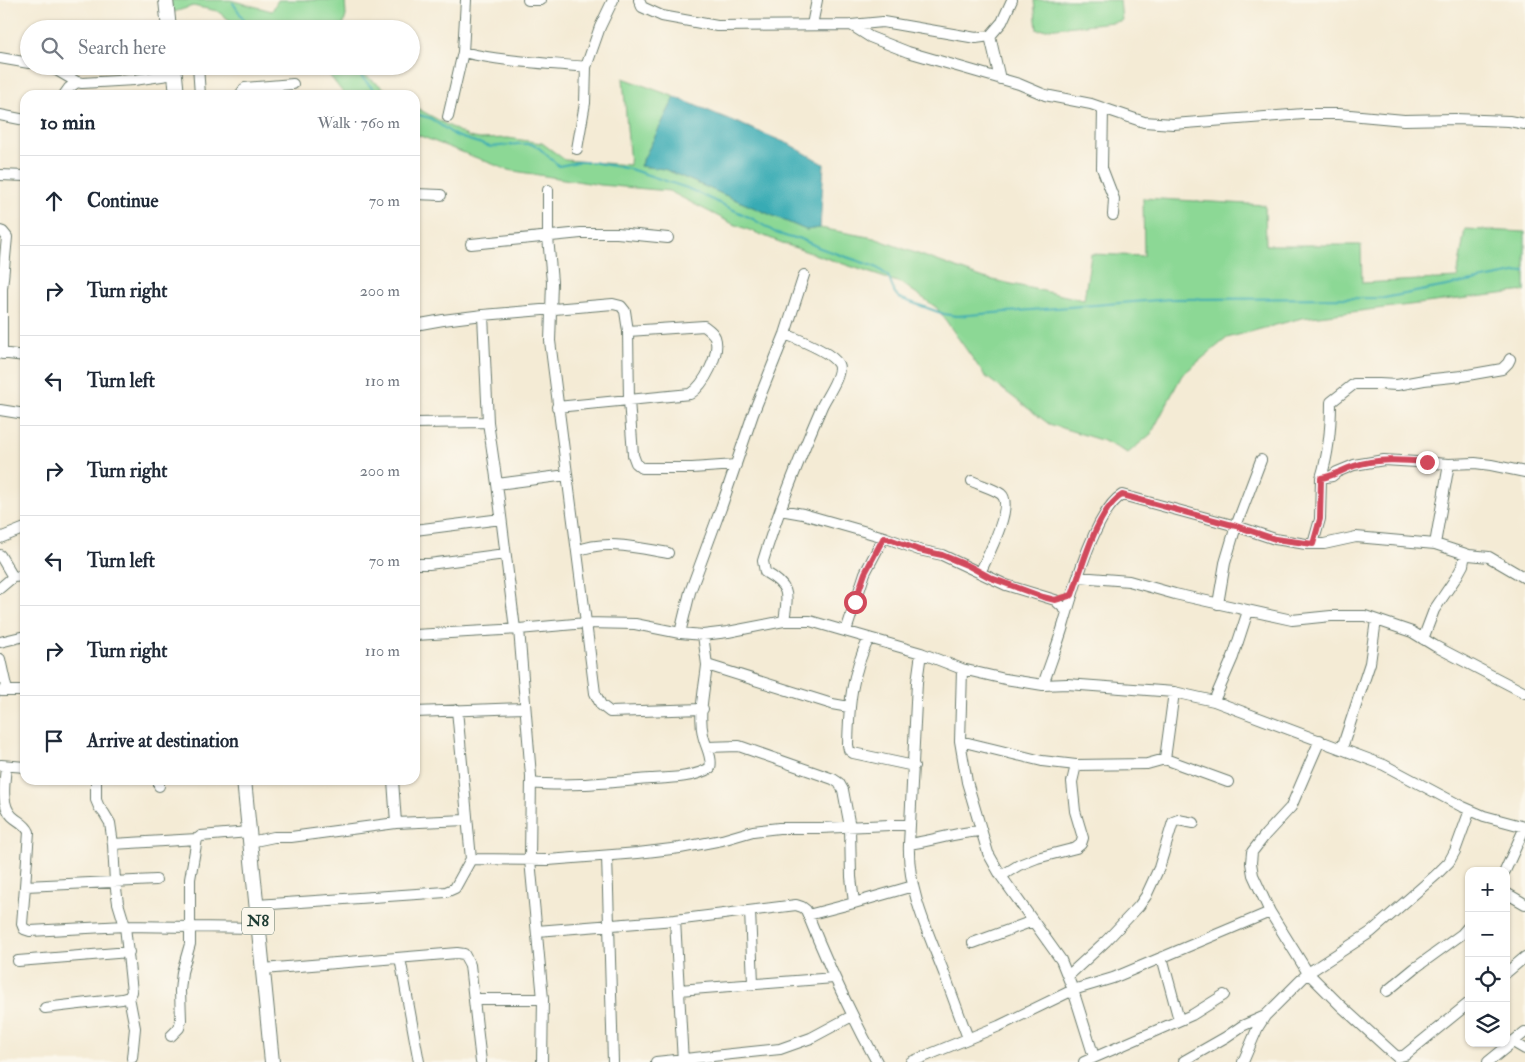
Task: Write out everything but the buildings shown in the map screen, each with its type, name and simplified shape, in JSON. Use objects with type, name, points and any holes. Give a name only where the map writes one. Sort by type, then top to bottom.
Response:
[{"type":"highway","points":[[166,0],[168,20]]},
{"type":"highway","points":[[175,75],[177,90]]},
{"type":"highway","name":"N8","points":[[244,785],[272,1062]]},
{"type":"street","points":[[448,117],[463,52],[466,0]]},
{"type":"street","points":[[528,0],[541,0]]},
{"type":"street","points":[[577,149],[585,103],[586,68],[600,27],[613,0]]},
{"type":"street","points":[[639,0],[642,7],[662,16],[718,26],[851,25],[883,22],[976,38],[990,36],[1002,22],[1012,0]]},
{"type":"street","points":[[812,25],[817,0]]},
{"type":"street","points":[[851,25],[870,38],[908,52],[1000,78],[1046,95],[1103,108],[1124,117],[1144,122],[1173,124],[1304,114],[1330,114],[1394,119],[1509,121],[1525,124]]},
{"type":"street","points":[[990,36],[1000,78]]},
{"type":"street","points":[[463,52],[510,60],[586,68]]},
{"type":"street","points":[[0,58],[20,61]]},
{"type":"street","points":[[65,75],[77,82],[93,83],[134,80],[154,75]]},
{"type":"street","points":[[199,75],[200,90]]},
{"type":"street","points":[[68,90],[77,82]]},
{"type":"street","points":[[244,90],[245,88],[292,84]]},
{"type":"street","points":[[1103,108],[1102,168],[1114,199],[1113,215]]},
{"type":"street","points":[[0,115],[20,119]]},
{"type":"street","points":[[0,176],[20,176]]},
{"type":"street","points":[[548,190],[548,237],[552,282],[550,341],[595,693],[601,705],[610,712],[703,709]]},
{"type":"street","points":[[420,194],[441,195]]},
{"type":"street","points":[[0,231],[4,232],[7,237],[1,289],[1,354],[20,356]]},
{"type":"street","points":[[471,244],[581,233],[617,233],[668,238]]},
{"type":"street","points":[[680,634],[690,592],[753,414],[785,334],[804,275]]},
{"type":"street","points":[[420,324],[483,315],[613,304],[621,306],[625,311],[628,331],[629,400],[633,455],[636,463],[642,468],[692,468],[736,465]]},
{"type":"street","points":[[483,315],[488,422],[517,629],[531,783],[530,860],[543,999],[542,1062]]},
{"type":"street","points":[[558,407],[690,394],[698,389],[712,364],[717,347],[715,336],[704,326],[628,331]]},
{"type":"street","points":[[784,621],[786,603],[784,586],[778,579],[765,572],[763,561],[797,464],[838,376],[839,367],[837,362],[816,347],[785,334]]},
{"type":"street","points":[[1313,544],[1320,519],[1321,478],[1328,456],[1331,402],[1354,384],[1397,385],[1462,376],[1502,369],[1510,359]]},
{"type":"street","points":[[0,410],[20,413]]},
{"type":"street","points":[[420,423],[488,422]]},
{"type":"street","points":[[1218,604],[1225,563],[1236,526],[1261,460]]},
{"type":"street","points":[[1321,478],[1332,476],[1337,472],[1354,466],[1376,461],[1491,465],[1525,472]]},
{"type":"street","points":[[1435,544],[1449,464]]},
{"type":"street","points":[[497,484],[567,475]]},
{"type":"street","points":[[972,481],[1001,494],[1006,500],[1006,510],[980,573]]},
{"type":"street","points":[[1043,685],[1078,577],[1098,525],[1114,499],[1122,495],[1236,526],[1275,539],[1324,544],[1356,537],[1435,544],[1465,554],[1489,557],[1525,578]]},
{"type":"street","points":[[780,510],[804,514],[955,560],[1006,585],[1055,600],[1067,610]]},
{"type":"street","points":[[420,529],[501,520]]},
{"type":"street","points":[[0,538],[20,530]]},
{"type":"street","points":[[846,631],[865,573],[884,537]]},
{"type":"street","points":[[577,551],[588,547],[623,546],[668,553]]},
{"type":"street","points":[[0,554],[13,577]]},
{"type":"street","points":[[420,564],[444,563],[505,554]]},
{"type":"street","points":[[1423,639],[1434,610],[1463,566],[1465,554]]},
{"type":"street","points":[[0,588],[13,577],[20,576]]},
{"type":"street","points":[[1078,577],[1129,581],[1175,594],[1292,620],[1348,615],[1365,616],[1401,627],[1525,693]]},
{"type":"street","points":[[1055,600],[1072,595]]},
{"type":"street","points":[[1214,701],[1233,657],[1248,611]]},
{"type":"street","points":[[1342,748],[1370,663],[1376,620]]},
{"type":"street","points":[[420,635],[586,623],[635,624],[680,634],[703,635],[784,621],[810,621],[921,654],[962,669],[1005,679],[1043,685],[1066,684],[1174,692],[1214,701],[1342,748],[1384,765],[1470,810],[1484,816],[1525,827],[1507,867]]},
{"type":"street","points":[[531,783],[612,782],[683,776],[703,772],[710,768],[712,763],[701,724],[707,665],[703,635]]},
{"type":"street","points":[[0,642],[20,637]]},
{"type":"street","points":[[869,638],[857,669],[848,707],[849,750],[853,753],[914,766]]},
{"type":"street","points":[[921,654],[917,682],[909,854],[913,886],[932,944],[968,1038]]},
{"type":"street","points":[[0,659],[4,691],[20,691]]},
{"type":"street","points":[[707,665],[832,704],[848,707]]},
{"type":"street","points":[[962,669],[960,742],[967,782],[980,831],[988,854],[1001,876],[1061,960],[1073,990],[1094,1057]]},
{"type":"street","points":[[1165,759],[1174,692]]},
{"type":"street","points":[[420,712],[525,708]]},
{"type":"street","points":[[257,905],[446,892],[455,888],[471,859],[457,710]]},
{"type":"street","points":[[1320,740],[1291,807],[1252,852],[1253,875],[1270,912],[1308,973],[1397,1057],[1405,1055],[1465,1006]]},
{"type":"street","points":[[960,742],[1042,761],[1076,765],[1147,764],[1165,759],[1228,782]]},
{"type":"street","points":[[707,747],[739,746],[840,783],[850,827],[851,876],[854,903]]},
{"type":"street","points":[[20,767],[3,765],[7,808],[11,815],[27,826],[29,832],[22,913],[24,929],[42,931],[126,926],[258,928]]},
{"type":"street","points":[[1001,876],[1019,865],[1076,848],[1081,844],[1083,838],[1075,812],[1072,782],[1076,765]]},
{"type":"street","points":[[96,785],[96,800],[110,823],[118,903],[126,926],[132,992],[129,997],[135,1028],[132,1058]]},
{"type":"street","points":[[393,785],[396,823]]},
{"type":"street","points":[[1243,1062],[1258,1027],[1265,1016],[1308,973],[1370,932],[1436,876],[1449,862],[1470,810]]},
{"type":"street","points":[[113,844],[197,839],[201,836],[291,837],[415,821],[466,820]]},
{"type":"street","points":[[1068,976],[1106,941],[1146,896],[1159,868],[1173,822],[1178,820],[1194,823]]},
{"type":"street","points":[[471,859],[530,860],[607,856],[680,848],[766,829],[910,825]]},
{"type":"street","points":[[909,844],[934,841],[967,832],[980,831]]},
{"type":"street","points":[[171,1036],[179,1028],[182,1020],[180,991],[182,972],[190,944],[190,879],[197,839]]},
{"type":"street","points":[[607,856],[614,1062]]},
{"type":"street","points":[[25,886],[156,880]]},
{"type":"street","points":[[808,915],[913,886]]},
{"type":"street","points":[[1510,895],[1525,904]]},
{"type":"street","points":[[537,931],[675,920],[796,905],[802,906],[806,910],[852,1016],[877,1062]]},
{"type":"street","points":[[750,911],[753,983]]},
{"type":"street","points":[[911,1062],[999,1026],[1073,990],[1113,978],[1270,912]]},
{"type":"street","points":[[675,920],[683,1061]]},
{"type":"street","points":[[973,943],[1033,921]]},
{"type":"street","points":[[1387,991],[1465,931]]},
{"type":"street","points":[[18,961],[129,952]]},
{"type":"street","points":[[263,970],[457,953],[464,954],[470,965],[481,1062]]},
{"type":"street","points":[[1510,969],[1525,956]]},
{"type":"street","points":[[1162,957],[1179,1020]]},
{"type":"street","points":[[400,958],[419,1062]]},
{"type":"street","points":[[679,990],[834,978]]},
{"type":"street","points":[[1084,1062],[1192,1015],[1224,995]]},
{"type":"street","points":[[45,1008],[129,997]]},
{"type":"street","points":[[474,999],[543,999]]},
{"type":"street","points":[[656,1062],[683,1061],[780,1049],[811,1038],[852,1016]]},
{"type":"street","points":[[1184,1061],[1242,1026],[1265,1016]]},
{"type":"street","points":[[1488,1062],[1525,1032]]},
{"type":"street","points":[[1513,1042],[1525,1049]]},
{"type":"green space","points":[[170,0],[230,0],[272,11],[278,0],[345,0],[346,16],[345,20],[230,20],[217,11],[193,6],[171,13]]},
{"type":"green space","points":[[1034,0],[1120,0],[1122,21],[1037,30]]},
{"type":"green space","points":[[329,75],[364,75],[387,90],[341,90]]},
{"type":"green space","points":[[623,78],[675,97],[640,166],[664,169],[806,230],[820,228],[874,238],[984,278],[1084,300],[1091,254],[1144,256],[1143,198],[1265,205],[1266,245],[1361,245],[1362,283],[1457,278],[1465,229],[1525,232],[1525,291],[1302,318],[1227,338],[1182,375],[1151,434],[1128,453],[1104,441],[1049,424],[985,376],[937,308],[903,284],[790,246],[731,223],[669,191],[601,185],[508,170],[420,136],[420,110],[469,137],[480,139],[508,138],[542,143],[565,160],[630,165]]},
{"type":"water","points":[[675,97],[789,144],[824,164],[820,228],[806,230],[664,169],[640,166]]},
{"type":"waterway","points":[[233,3],[244,20]]},
{"type":"waterway","points":[[360,75],[374,90]]},
{"type":"waterway","points":[[420,115],[430,118],[456,136],[491,147],[531,144],[539,148],[559,166],[578,162],[592,162],[630,169],[687,188],[753,219],[776,233],[791,238],[799,238],[820,248],[876,267],[888,276],[899,298],[944,314],[956,316],[1171,299],[1384,298],[1525,271]]},
{"type":"route","points":[[855,602],[865,573],[884,537],[919,550],[942,555],[1006,585],[1055,600],[1072,595],[1098,525],[1114,499],[1122,495],[1236,526],[1275,539],[1313,544],[1320,519],[1321,478],[1332,476],[1337,472],[1354,466],[1376,461],[1427,462]]}]
